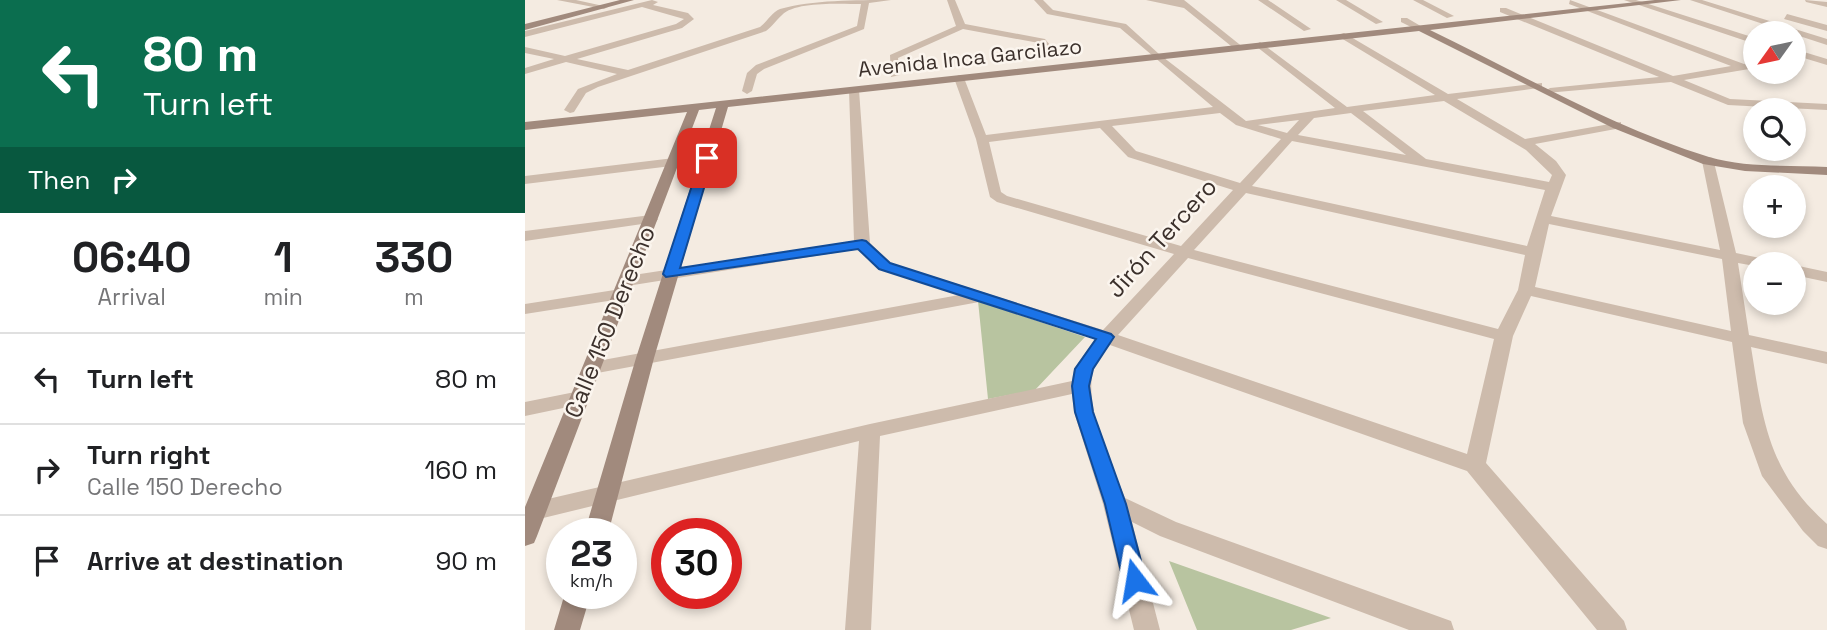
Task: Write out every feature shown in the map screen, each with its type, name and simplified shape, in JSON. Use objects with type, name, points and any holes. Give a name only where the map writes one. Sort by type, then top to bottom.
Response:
[{"type":"main road","points":[[525,27],[630,0]]},
{"type":"main road","name":"Avenida Inca Garcilazo","points":[[525,115],[1055,57],[1239,48],[1521,17],[1592,5],[1677,0]]},
{"type":"main road","name":"Avenida Inca Garcilazo","points":[[525,126],[959,78],[1151,52],[1226,38],[1572,2]]},
{"type":"main road","points":[[1420,28],[1618,125],[1709,161],[1745,167],[1827,171]]},
{"type":"main road","name":"Calle 150 Derecho","points":[[601,518],[645,358],[723,104]]},
{"type":"main road","name":"Calle 150 Derecho","points":[[525,536],[695,107]]},
{"type":"main road","points":[[567,630],[573,609]]},
{"type":"street","points":[[561,0],[604,7]]},
{"type":"street","points":[[525,34],[660,0]]},
{"type":"street","points":[[780,0],[799,4],[887,0]]},
{"type":"street","points":[[951,0],[961,26]]},
{"type":"street","points":[[1038,0],[1050,12],[1117,23],[1240,123],[1288,137],[1553,187]]},
{"type":"street","points":[[1150,0],[1183,3],[1239,48]]},
{"type":"street","points":[[1262,0],[1307,29]]},
{"type":"street","points":[[1340,0],[1378,22]]},
{"type":"street","points":[[1417,0],[1450,16]]},
{"type":"street","points":[[1628,0],[1743,37]]},
{"type":"street","points":[[1694,0],[1827,42]]},
{"type":"street","points":[[1809,0],[1827,5]]},
{"type":"street","points":[[747,91],[754,70],[861,27],[865,2]]},
{"type":"street","points":[[1572,2],[1592,5],[1743,67]]},
{"type":"street","points":[[570,110],[586,88],[763,29],[773,22],[779,12],[799,4]]},
{"type":"street","points":[[525,72],[679,26],[690,19],[685,15],[643,5]]},
{"type":"street","points":[[1503,10],[1728,102],[1747,106],[1827,107]]},
{"type":"street","points":[[1778,14],[1827,28]]},
{"type":"street","points":[[1404,19],[1420,28]]},
{"type":"street","points":[[961,26],[1042,41],[1055,57]]},
{"type":"street","points":[[895,75],[893,57],[955,32],[961,26]]},
{"type":"street","points":[[1344,36],[1523,144],[1551,164],[1559,175],[1533,252],[1526,290],[1504,336],[1475,465]]},
{"type":"street","points":[[1260,45],[1424,163]]},
{"type":"street","points":[[525,50],[627,73]]},
{"type":"street","points":[[1806,58],[1827,55]]},
{"type":"street","points":[[1806,56],[1827,62]]},
{"type":"street","points":[[1240,123],[1443,97],[1674,79],[1743,67]]},
{"type":"street","points":[[959,78],[982,139],[995,194],[1002,199],[1185,252],[1504,336]]},
{"type":"street","points":[[854,90],[862,244],[885,266],[1106,337],[1475,465],[1614,630]]},
{"type":"street","points":[[1813,106],[1827,115]]},
{"type":"street","points":[[982,139],[1222,109]]},
{"type":"street","name":"Jirón Tercero","points":[[1080,386],[1084,369],[1106,337],[1310,115]]},
{"type":"street","points":[[1103,124],[1132,154],[1241,188],[1533,252]]},
{"type":"street","points":[[1523,144],[1618,125]]},
{"type":"street","points":[[525,180],[707,158]]},
{"type":"street","points":[[1709,161],[1729,256],[1753,423],[1773,477],[1811,524],[1827,539]]},
{"type":"street","points":[[525,236],[651,219]]},
{"type":"street","points":[[1544,219],[1743,259]]},
{"type":"street","points":[[525,309],[624,288],[671,274],[862,244]]},
{"type":"street","points":[[1806,273],[1827,277]]},
{"type":"street","points":[[1526,290],[1827,358]]},
{"type":"street","points":[[592,368],[980,297]]},
{"type":"street","points":[[535,511],[870,431],[1080,386],[1084,412],[1115,504],[1147,630]]},
{"type":"street","points":[[525,409],[580,398]]},
{"type":"street","points":[[858,630],[870,431]]},
{"type":"street","points":[[1115,504],[1168,529],[1441,630]]},
{"type":"green space","points":[[978,301],[1085,337],[1035,390],[988,399]]},
{"type":"green space","points":[[1169,561],[1331,618],[1291,630],[1197,630]]},
{"type":"route","points":[[707,158],[671,274],[862,244],[872,257],[885,266],[1106,337],[1084,369],[1080,386],[1084,412],[1115,504],[1135,580]]}]
